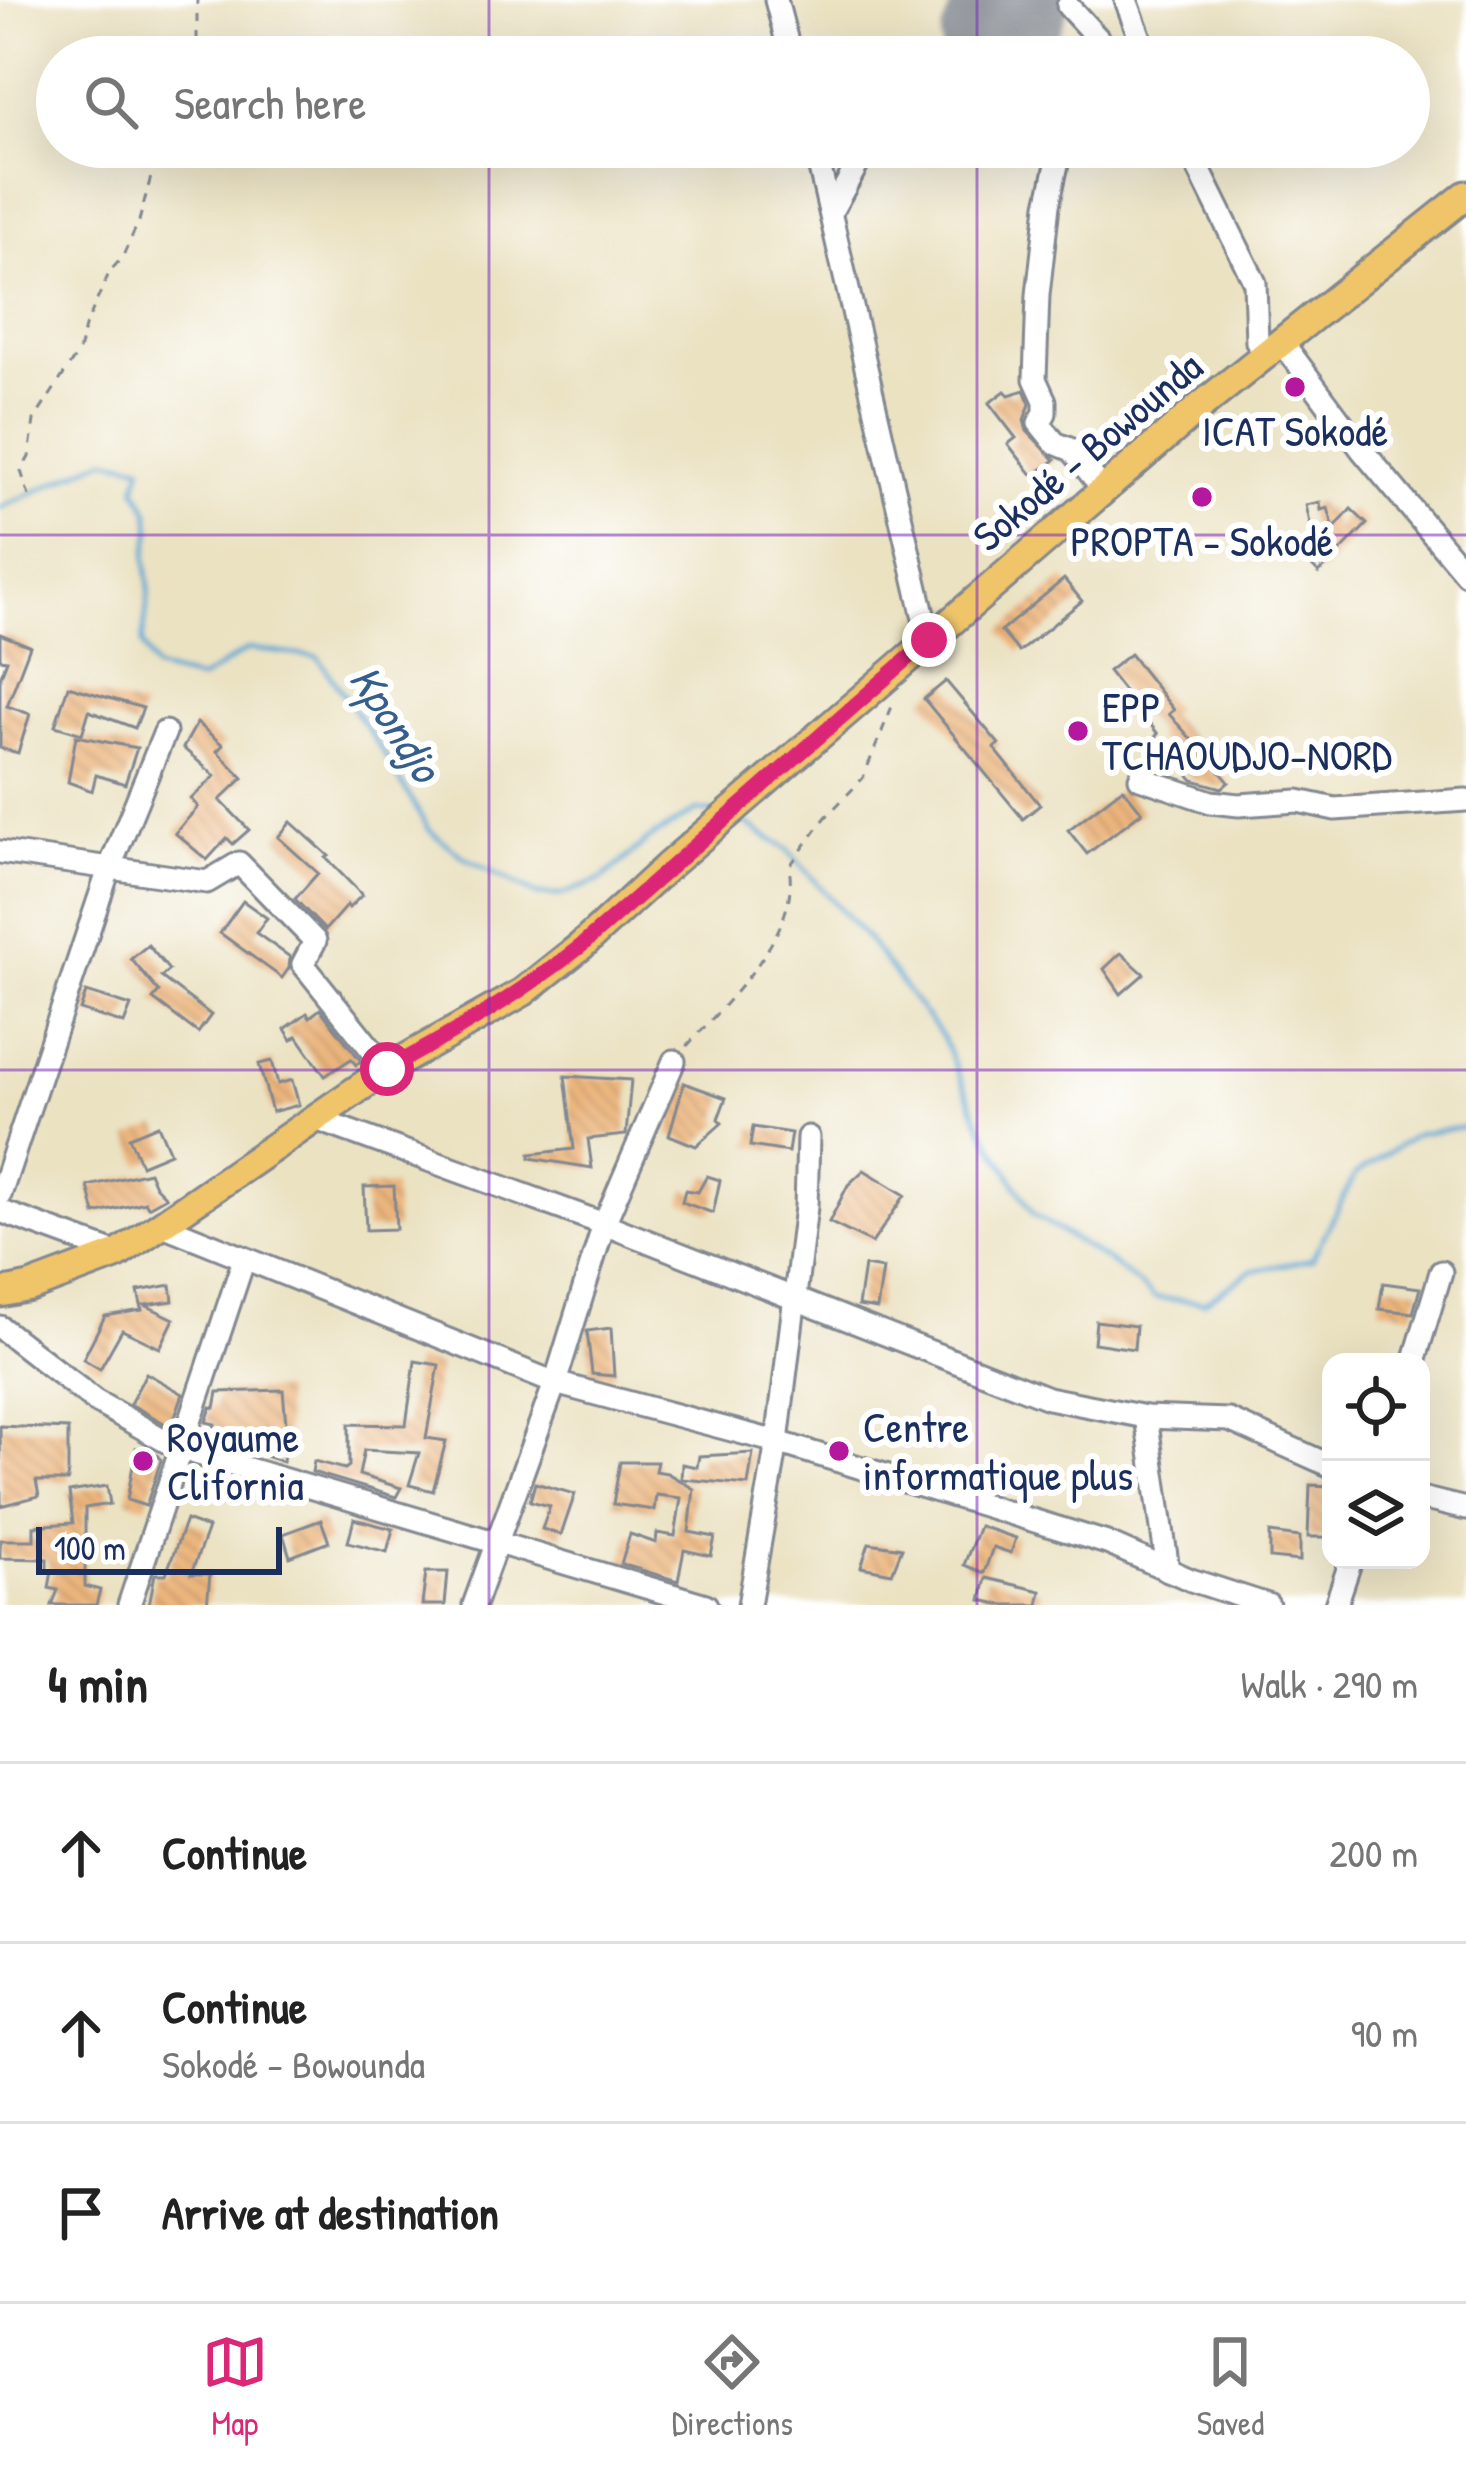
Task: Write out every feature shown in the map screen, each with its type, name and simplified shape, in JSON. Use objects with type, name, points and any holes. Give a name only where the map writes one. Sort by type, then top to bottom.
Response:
[{"type":"main road","name":"Sokodé - Bowounda","points":[[0,1293],[118,1254],[387,1069],[523,992],[1274,348],[1466,195]]},
{"type":"street","points":[[776,0],[785,36]]},
{"type":"street","points":[[1126,0],[1139,36]]},
{"type":"street","points":[[1067,6],[1095,36]]},
{"type":"street","points":[[824,168],[929,640]]},
{"type":"street","points":[[831,212],[855,168]]},
{"type":"street","points":[[1056,168],[1039,295],[1035,379],[1045,401],[1039,423],[1055,443],[1072,450],[1105,492]]},
{"type":"street","points":[[1198,168],[1255,283],[1257,342],[1274,348],[1466,574]]},
{"type":"street","points":[[0,1196],[109,868],[165,732]]},
{"type":"street","points":[[1140,778],[1211,802],[1239,805],[1298,801],[1335,809],[1466,800]]},
{"type":"street","points":[[0,852],[207,882],[239,862],[315,941],[303,964],[387,1069]]},
{"type":"street","points":[[474,1605],[554,1383],[604,1224],[674,1061]]},
{"type":"street","points":[[313,1118],[604,1224],[1048,1398],[1146,1417],[1229,1420],[1322,1462]]},
{"type":"street","points":[[749,1605],[777,1442],[806,1207],[808,1137]]},
{"type":"street","points":[[0,1211],[118,1254]]},
{"type":"street","points":[[160,1224],[554,1383],[777,1442],[1107,1543],[1268,1605]]},
{"type":"street","points":[[129,1605],[244,1259]]},
{"type":"street","points":[[1417,1353],[1441,1272]]},
{"type":"street","points":[[0,1327],[94,1401],[178,1448],[706,1605]]},
{"type":"street","points":[[1146,1417],[1168,1570]]},
{"type":"street","points":[[1430,1500],[1466,1509]]},
{"type":"street","points":[[1336,1605],[1349,1569]]},
{"type":"path","points":[[197,0],[197,36]]},
{"type":"path","points":[[29,496],[21,471],[29,457],[31,428],[79,351],[110,271],[122,258],[139,221],[153,168]]},
{"type":"path","points":[[674,1061],[760,963],[793,892],[788,867],[862,778],[896,695]]},
{"type":"building","points":[[1024,390],[1030,404],[1024,420],[1027,431],[1055,460],[1033,476],[1008,444],[1016,438],[989,403],[1005,391],[1009,395]]},
{"type":"building","points":[[1320,502],[1321,510],[1328,508],[1334,529],[1351,509],[1367,524],[1319,573],[1301,555],[1314,541],[1306,505]]},
{"type":"building","points":[[1064,579],[1082,601],[1019,652],[1001,631]]},
{"type":"building","points":[[0,634],[30,646],[7,706],[30,714],[18,753],[0,748],[0,678],[7,660],[0,659]]},
{"type":"building","points":[[1130,654],[1174,710],[1169,714],[1229,782],[1222,788],[1193,780],[1108,671]]},
{"type":"building","points":[[946,681],[999,744],[994,748],[1040,805],[1023,819],[924,699]]},
{"type":"building","points":[[68,686],[143,708],[135,728],[89,711],[82,734],[55,726]]},
{"type":"building","points":[[197,723],[223,745],[217,751],[243,778],[220,800],[249,830],[233,844],[227,838],[207,860],[175,833],[198,807],[191,799],[215,776],[183,748]]},
{"type":"building","points":[[76,736],[137,748],[125,784],[96,775],[92,791],[68,782]]},
{"type":"building","points":[[1123,788],[1142,812],[1087,854],[1068,830]]},
{"type":"building","points":[[291,822],[362,895],[325,930],[295,899],[318,873],[278,837]]},
{"type":"building","points":[[243,901],[267,918],[256,933],[290,957],[282,978],[220,933]]},
{"type":"building","points":[[148,945],[169,970],[161,977],[211,1015],[198,1033],[153,999],[159,992],[131,959]]},
{"type":"building","points":[[1121,953],[1144,974],[1121,994],[1104,969]]},
{"type":"building","points":[[86,992],[131,1006],[124,1024],[80,1010]]},
{"type":"building","points":[[320,1009],[361,1061],[356,1065],[351,1059],[325,1076],[297,1036],[292,1040],[285,1029]]},
{"type":"building","points":[[272,1061],[278,1084],[292,1080],[299,1105],[272,1112],[259,1064]]},
{"type":"building","points":[[565,1076],[631,1080],[626,1135],[588,1139],[592,1168],[530,1158],[530,1154],[574,1149]]},
{"type":"building","points":[[684,1083],[726,1098],[718,1119],[722,1123],[696,1146],[669,1135]]},
{"type":"building","points":[[158,1125],[170,1153],[141,1165],[129,1137]]},
{"type":"building","points":[[753,1127],[791,1133],[788,1152],[750,1146]]},
{"type":"building","points":[[864,1170],[905,1195],[872,1243],[829,1222],[848,1185]]},
{"type":"building","points":[[149,1172],[166,1197],[148,1207],[145,1202],[95,1214],[88,1186]]},
{"type":"building","points":[[707,1176],[720,1180],[713,1213],[682,1202],[685,1190],[698,1192]]},
{"type":"building","points":[[394,1186],[396,1229],[366,1230],[364,1187]]},
{"type":"building","points":[[864,1266],[883,1269],[877,1309],[858,1306]]},
{"type":"building","points":[[1383,1283],[1420,1288],[1413,1313],[1379,1309]]},
{"type":"building","points":[[171,1285],[173,1301],[145,1305],[174,1319],[160,1348],[122,1330],[100,1369],[83,1359],[105,1316],[142,1310],[138,1291]]},
{"type":"building","points":[[1096,1321],[1136,1326],[1134,1349],[1094,1343]]},
{"type":"building","points":[[611,1328],[614,1376],[592,1374],[587,1331]]},
{"type":"building","points":[[415,1361],[439,1365],[426,1438],[446,1441],[433,1491],[409,1485],[419,1453],[364,1450],[359,1475],[401,1488],[396,1497],[312,1472],[314,1461],[349,1466],[349,1424],[406,1425]]},
{"type":"building","points":[[146,1373],[183,1394],[171,1427],[130,1404]]},
{"type":"building","points":[[283,1390],[283,1462],[210,1438],[215,1424],[206,1422],[218,1392]]},
{"type":"building","points":[[0,1426],[68,1429],[68,1481],[36,1481],[39,1496],[1,1506]]},
{"type":"building","points":[[136,1448],[161,1460],[146,1506],[127,1500]]},
{"type":"building","points":[[753,1453],[748,1485],[681,1479],[682,1464],[697,1467],[699,1456]]},
{"type":"building","points":[[620,1462],[657,1462],[655,1471],[694,1489],[689,1532],[715,1537],[711,1556],[684,1550],[678,1581],[621,1564],[630,1534],[656,1543],[657,1533],[675,1536],[681,1498],[656,1495],[654,1510],[613,1504]]},
{"type":"building","points":[[535,1483],[575,1494],[561,1535],[542,1529],[550,1506],[530,1501]]},
{"type":"building","points":[[1310,1485],[1322,1486],[1322,1537],[1308,1537]]},
{"type":"building","points":[[107,1486],[110,1504],[85,1508],[85,1586],[100,1590],[96,1605],[52,1605],[58,1590],[49,1588],[52,1571],[47,1571],[47,1559],[0,1558],[0,1540],[34,1540],[34,1526],[73,1523],[69,1492]]},
{"type":"building","points":[[354,1519],[393,1529],[387,1552],[348,1542]]},
{"type":"building","points":[[186,1520],[208,1528],[191,1574],[210,1574],[207,1605],[149,1605],[155,1574],[166,1574]]},
{"type":"building","points":[[321,1520],[329,1542],[290,1557],[283,1534]]},
{"type":"building","points":[[979,1526],[1016,1538],[1011,1553],[993,1547],[984,1573],[964,1565]]},
{"type":"building","points":[[1270,1533],[1300,1537],[1300,1561],[1270,1558]]},
{"type":"building","points":[[869,1543],[902,1548],[892,1573],[861,1567]]},
{"type":"building","points":[[426,1572],[448,1572],[445,1605],[422,1605]]},
{"type":"building","points":[[986,1578],[1041,1591],[1038,1605],[981,1600]]},
{"type":"waterway","name":"Kpondjo","points":[[0,508],[106,459],[142,466],[136,488],[149,512],[151,531],[142,644],[155,669],[200,680],[248,649],[318,657],[429,830],[465,858],[537,895],[561,895],[601,880],[648,840],[697,810],[714,813]]},
{"type":"waterway","points":[[737,818],[788,850],[869,941],[942,1037],[983,1129],[1034,1215],[1116,1266],[1155,1298],[1204,1302],[1251,1271],[1312,1259],[1355,1175],[1416,1134],[1466,1127]]},
{"type":"runway","points":[[998,36],[1013,0]]},
{"type":"place","name":"ICAT Sokodé","points":[[1295,387]]},
{"type":"place","name":"PROPTA - Sokodé","points":[[1202,497]]},
{"type":"place","name":"EPP TCHAOUDJO-NORD","points":[[1078,731]]},
{"type":"place","name":"Centre informatique plus","points":[[839,1451]]},
{"type":"place","name":"Royaume Clifornia","points":[[143,1461]]},
{"type":"route","points":[[387,1069],[523,992],[929,640]]}]
